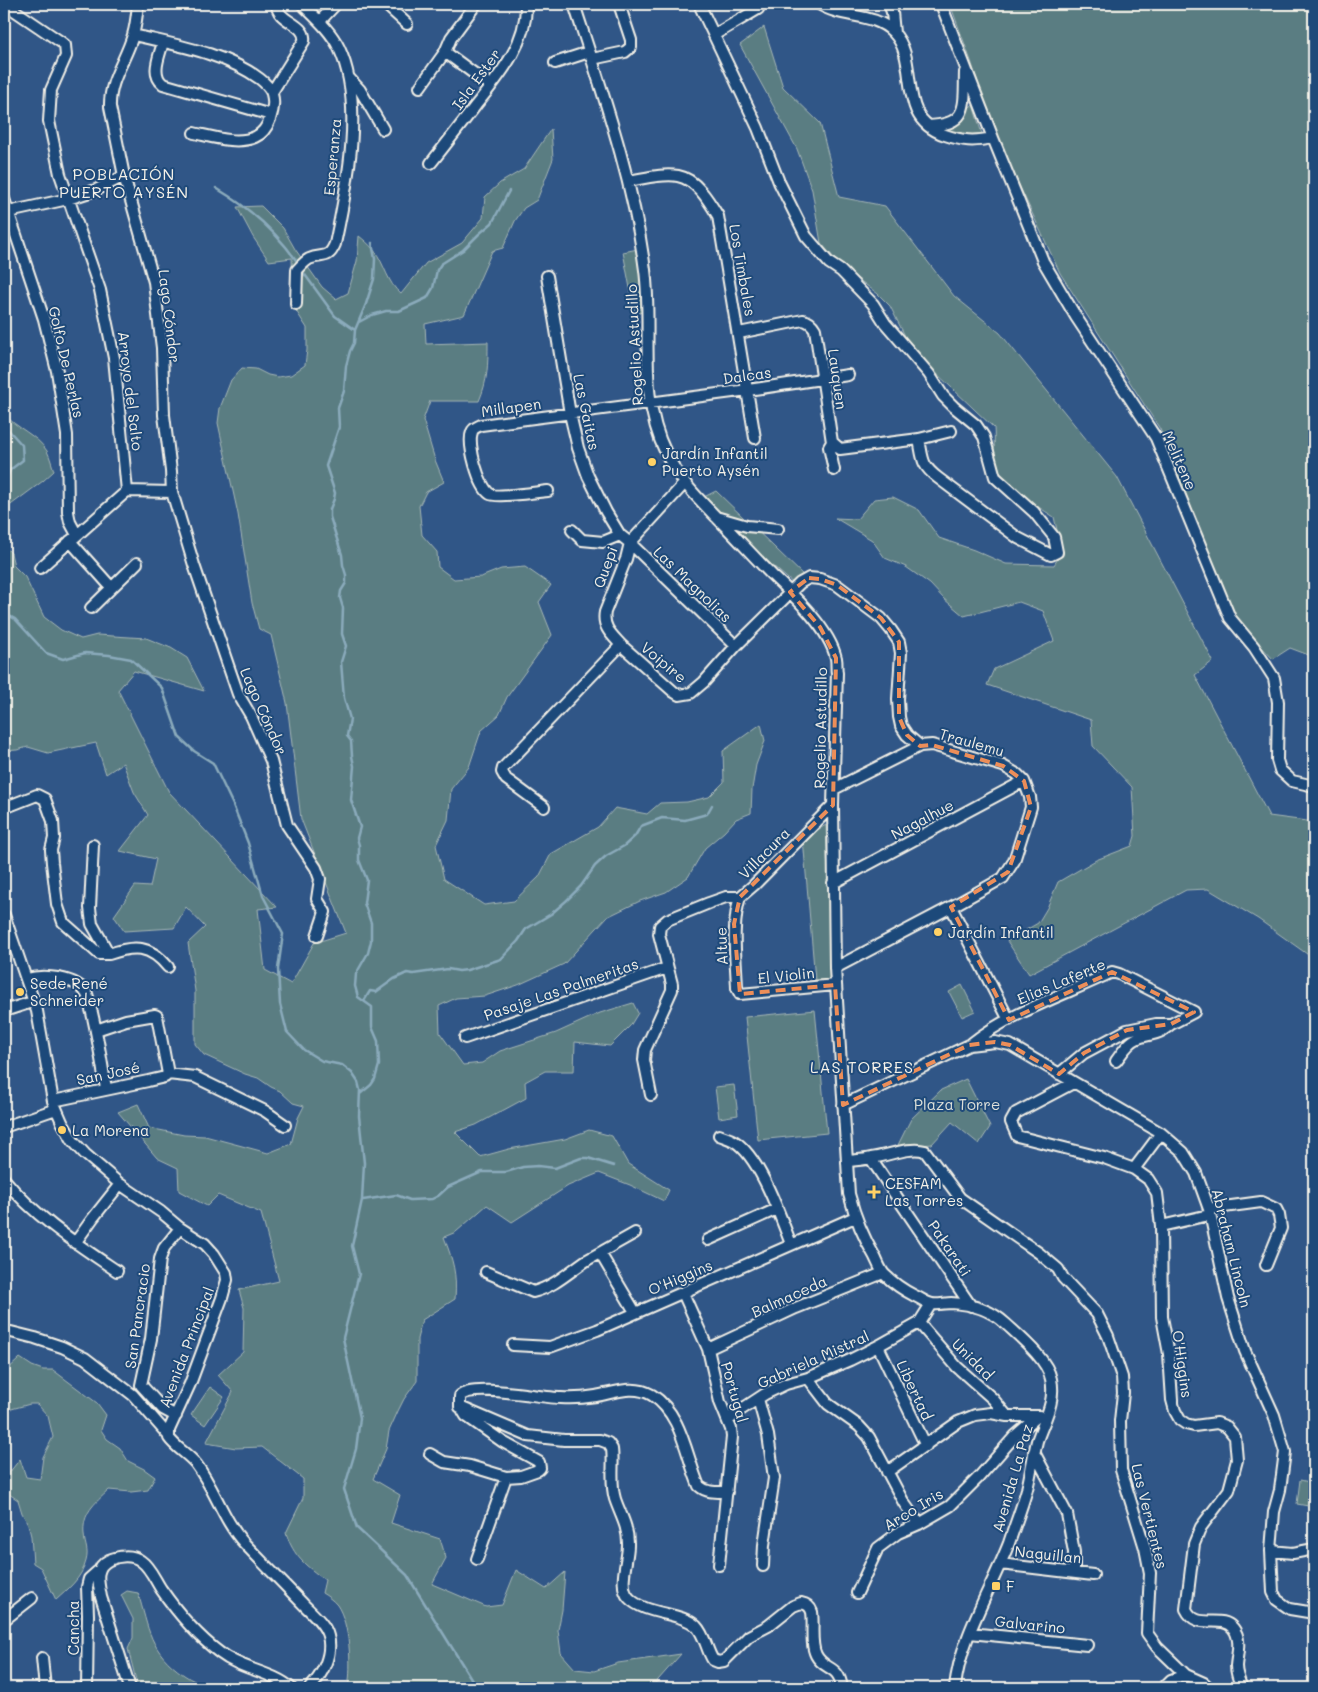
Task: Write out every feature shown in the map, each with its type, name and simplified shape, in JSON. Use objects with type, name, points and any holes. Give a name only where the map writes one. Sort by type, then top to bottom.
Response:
[{"type":"street","name":"Lago Cóndor","points":[[138,4],[134,35],[113,80],[109,96],[124,176],[154,282],[162,348],[164,415],[172,492],[194,565],[238,694],[251,716],[271,761],[287,826],[316,868],[320,879],[317,898],[326,912],[317,936]]},
{"type":"street","points":[[194,133],[217,138],[241,140],[256,137],[266,129],[273,105],[272,92],[304,41],[305,36],[302,31],[281,16],[277,4],[272,4]]},
{"type":"street","name":"Esperanza","points":[[296,304],[297,270],[310,258],[327,256],[331,253],[335,244],[348,175],[352,134],[349,78],[338,46],[320,22],[302,4]]},
{"type":"street","points":[[320,22],[336,4]]},
{"type":"street","points":[[385,4],[407,24]]},
{"type":"street","points":[[420,87],[445,52],[451,38],[476,4]]},
{"type":"street","name":"Isla Ester","points":[[431,163],[503,72],[517,45],[526,4]]},
{"type":"street","name":"Rogelio Astudillo","points":[[574,4],[628,181],[645,270],[648,299],[647,370],[650,402],[660,439],[670,462],[684,484],[790,592],[820,627],[831,645],[836,658],[833,805],[835,985],[849,1194],[855,1217],[883,1273],[899,1287],[931,1304],[952,1303],[971,1306]]},
{"type":"street","points":[[555,63],[590,55],[624,52],[631,47],[632,40],[619,4]]},
{"type":"street","points":[[699,4],[758,128],[779,182],[806,236],[829,263],[841,271],[873,304],[885,323],[929,374],[943,396],[976,425],[984,437],[995,478],[1034,512],[1054,537],[1058,552],[1052,555],[1018,538],[929,471],[924,464],[920,439]]},
{"type":"street","points":[[714,35],[758,9],[757,4]]},
{"type":"street","points":[[820,4],[834,12],[877,21],[894,33],[903,48],[917,115],[923,123],[938,132],[962,141],[976,142],[993,138]]},
{"type":"street","points":[[889,4],[892,12],[894,33]]},
{"type":"street","name":"Melitene","points":[[941,4],[1043,261],[1076,317],[1156,438],[1230,618],[1254,647],[1274,678],[1278,702],[1277,760],[1280,770],[1292,781],[1314,786]]},
{"type":"street","name":"Arroyo del Salto","points":[[9,8],[65,45],[66,56],[51,90],[49,121],[60,174],[100,290],[114,358],[127,491]]},
{"type":"street","points":[[134,35],[213,55],[261,80],[272,92]]},
{"type":"street","points":[[163,42],[155,73],[158,80],[163,84],[271,115]]},
{"type":"street","points":[[445,52],[491,86]]},
{"type":"street","points":[[928,126],[948,124],[958,119],[962,112],[964,100],[965,66]]},
{"type":"street","points":[[349,78],[360,90],[383,129]]},
{"type":"street","name":"Los Timbales","points":[[628,181],[670,175],[680,176],[690,181],[712,205],[718,216],[756,438]]},
{"type":"street","points":[[5,213],[68,199],[96,190],[124,176]]},
{"type":"street","name":"Golfo De Perlas","points":[[4,199],[5,213],[44,319],[57,371],[67,435],[68,512],[74,538]]},
{"type":"street","name":"Las Gaitas","points":[[547,276],[570,414],[578,448],[588,476],[620,535],[630,543]]},
{"type":"street","name":"Lauquen","points":[[739,333],[803,320],[810,322],[815,329],[832,442],[829,448],[834,470]]},
{"type":"street","name":"Dalcas","points":[[650,402],[848,375]]},
{"type":"street","name":"Millapen","points":[[548,491],[500,496],[490,494],[485,489],[475,465],[471,433],[474,428],[480,425],[650,402]]},
{"type":"street","points":[[832,442],[840,449],[920,439],[951,431]]},
{"type":"street","name":"Quepi","points":[[621,645],[607,630],[604,618],[630,543],[684,484]]},
{"type":"street","points":[[40,568],[127,491],[172,492]]},
{"type":"street","points":[[715,516],[747,526],[778,529]]},
{"type":"street","points":[[572,530],[582,540],[603,542],[620,535]]},
{"type":"street","points":[[74,538],[111,587]]},
{"type":"street","name":"Las Magnolias","points":[[630,543],[736,646]]},
{"type":"street","points":[[91,608],[137,563]]},
{"type":"street","name":"Traulemu","points":[[790,592],[809,578],[820,579],[837,585],[881,618],[899,642],[901,653],[898,699],[901,726],[907,735],[920,746],[932,745],[1003,766],[1017,774],[1024,781]]},
{"type":"street","name":"Voipire","points":[[544,808],[506,779],[502,772],[504,766],[621,645],[674,692],[679,695],[691,694],[790,592]]},
{"type":"street","points":[[834,789],[920,746]]},
{"type":"street","points":[[835,968],[951,908],[1003,878],[1014,861],[1031,807],[1024,781]]},
{"type":"street","name":"Nagalhue","points":[[833,884],[1024,781]]},
{"type":"street","points":[[4,808],[36,795],[45,799],[53,821],[52,863],[57,904],[62,922],[99,954],[109,954],[125,948],[145,948],[168,966]]},
{"type":"street","name":"Villacura","points":[[667,968],[658,934],[660,926],[667,920],[709,902],[726,897],[740,897],[833,805]]},
{"type":"street","points":[[93,845],[90,908],[92,924],[109,954]]},
{"type":"street","name":"Altue","points":[[740,897],[734,924],[737,988],[740,994]]},
{"type":"street","points":[[951,908],[1009,1020]]},
{"type":"street","name":"Avenida Principal","points":[[4,919],[27,979],[36,1011],[55,1105],[73,1141],[120,1184],[205,1244],[226,1273],[227,1280],[224,1293],[204,1348],[168,1435]]},
{"type":"street","points":[[651,1095],[644,1060],[645,1050],[672,990],[667,968]]},
{"type":"street","name":"Pasaje Las Palmeritas","points":[[465,1038],[667,968]]},
{"type":"street","name":"Elias Laferte","points":[[969,1045],[986,1032],[1009,1020],[1112,972],[1194,1012],[1172,1024]]},
{"type":"street","points":[[27,979],[37,976],[50,977],[70,982],[82,988],[87,995],[96,1030],[106,1089]]},
{"type":"street","name":"El Violin","points":[[740,994],[835,985]]},
{"type":"street","points":[[4,1011],[32,1002]]},
{"type":"street","points":[[96,1030],[126,1020],[155,1014],[157,1016],[168,1074],[195,1077],[265,1111],[285,1125]]},
{"type":"street","points":[[1059,1074],[1084,1053],[1127,1030],[1156,1024],[1172,1024]]},
{"type":"street","points":[[1116,1061],[1128,1045],[1137,1038],[1160,1033],[1172,1024]]},
{"type":"street","name":"Abraham Lincoln","points":[[843,1105],[969,1045],[995,1042],[1010,1045],[1161,1134],[1176,1145],[1189,1160],[1196,1174],[1209,1212],[1228,1298],[1245,1351],[1274,1415],[1285,1452],[1280,1490],[1274,1512],[1271,1551],[1274,1592],[1277,1600],[1290,1609],[1314,1612]]},
{"type":"street","name":"San José","points":[[4,1127],[55,1105],[106,1089],[148,1081],[168,1074]]},
{"type":"street","name":"O'Higgins","points":[[1072,1083],[1016,1113],[1011,1122],[1017,1136],[1104,1158],[1134,1169],[1148,1179],[1154,1188],[1158,1199],[1161,1226],[1162,1317],[1169,1354],[1172,1400],[1175,1411],[1180,1420],[1186,1424],[1194,1426],[1217,1423],[1227,1427],[1235,1437],[1237,1460],[1229,1490],[1201,1527],[1194,1544],[1186,1609],[1190,1616],[1197,1621],[1222,1622],[1232,1627],[1237,1634],[1236,1668],[1242,1688]]},
{"type":"street","points":[[1134,1169],[1161,1134]]},
{"type":"street","points":[[719,1135],[733,1140],[743,1148],[757,1167],[791,1244]]},
{"type":"street","name":"Las Vertientes","points":[[848,1160],[909,1151],[925,1151],[960,1198],[1039,1253],[1058,1269],[1098,1314],[1108,1336],[1122,1377],[1123,1393],[1120,1421],[1121,1470],[1145,1548],[1150,1573],[1147,1633],[1157,1647],[1186,1675],[1204,1683],[1209,1688]]},
{"type":"street","name":"Pakarati","points":[[871,1158],[971,1306]]},
{"type":"street","points":[[4,1180],[29,1208],[75,1243],[117,1271]]},
{"type":"street","points":[[75,1243],[120,1184]]},
{"type":"street","points":[[1161,1226],[1209,1212],[1261,1202],[1276,1209],[1281,1228],[1266,1265]]},
{"type":"street","points":[[708,1240],[777,1209]]},
{"type":"street","name":"O'Higgins","points":[[513,1345],[533,1347],[556,1346],[683,1293],[855,1217]]},
{"type":"street","name":"San Pancracio","points":[[176,1416],[163,1409],[141,1385],[151,1340],[160,1259],[164,1248],[180,1228]]},
{"type":"street","points":[[486,1272],[533,1292],[557,1282],[600,1253],[635,1233]]},
{"type":"street","points":[[600,1253],[636,1312]]},
{"type":"street","name":"Balmaceda","points":[[708,1349],[796,1308],[883,1273]]},
{"type":"street","name":"Portugal","points":[[683,1293],[708,1349],[720,1402],[728,1420],[732,1437],[720,1565]]},
{"type":"street","name":"Gabriela Mistral","points":[[728,1420],[758,1399],[786,1384],[808,1378],[850,1360],[919,1323],[931,1304]]},
{"type":"street","name":"Avenida La Paz","points":[[956,1688],[956,1674],[970,1633],[1020,1512],[1027,1489],[1042,1416],[1051,1404],[1053,1391],[1051,1377],[1045,1364],[1004,1322],[989,1311],[971,1306]]},
{"type":"street","name":"Unidad","points":[[919,1323],[957,1367],[993,1400],[1007,1416]]},
{"type":"street","points":[[4,1332],[29,1336],[62,1346],[85,1358],[133,1395],[171,1440],[196,1464],[207,1480],[225,1516],[243,1542],[317,1619],[328,1634],[329,1649],[324,1668],[310,1688]]},
{"type":"street","name":"Libertad","points":[[878,1346],[926,1446]]},
{"type":"street","points":[[808,1378],[828,1404],[859,1426],[869,1436],[904,1503],[919,1524]]},
{"type":"street","points":[[430,1454],[444,1462],[470,1466],[506,1477],[521,1476],[538,1470],[539,1462],[503,1442],[466,1416],[460,1406],[460,1396],[463,1393],[492,1391],[568,1398],[595,1396],[626,1390],[640,1391],[651,1394],[673,1418],[680,1432],[699,1486],[703,1490],[710,1492],[727,1492]]},
{"type":"street","points":[[758,1399],[768,1435],[774,1478],[764,1545],[763,1566]]},
{"type":"street","points":[[460,1406],[528,1436],[564,1440],[600,1440],[608,1443],[612,1449],[615,1498],[627,1528],[628,1540],[623,1581],[629,1599],[644,1608],[687,1621],[696,1626],[713,1660],[718,1662],[724,1661],[749,1636],[768,1626],[787,1610],[801,1603],[810,1607],[812,1612],[816,1656],[821,1662],[837,1672],[842,1688]]},
{"type":"street","points":[[887,1472],[958,1422],[975,1415],[991,1413],[1007,1416],[1042,1416]]},
{"type":"street","name":"Arco Iris","points":[[857,1593],[878,1548],[898,1533],[919,1524],[950,1506],[979,1477],[1015,1436],[1042,1416]]},
{"type":"street","points":[[1034,1452],[1067,1514],[1074,1552],[1074,1572]]},
{"type":"street","points":[[477,1559],[506,1477]]},
{"type":"street","points":[[1271,1551],[1293,1553],[1314,1549]]},
{"type":"street","points":[[130,1688],[101,1597],[98,1571],[102,1564],[119,1556],[141,1560],[171,1602],[202,1639],[237,1664],[276,1678],[291,1688]]},
{"type":"street","name":"Naguillan","points":[[1000,1564],[1093,1574]]},
{"type":"street","name":"Cancha","points":[[87,1688],[87,1587],[89,1580],[98,1571]]},
{"type":"street","points":[[4,1620],[32,1598]]},
{"type":"street","name":"Galvarino","points":[[970,1633],[1087,1645]]},
{"type":"street","points":[[42,1658],[45,1688]]},
{"type":"street","points":[[1162,1688],[1171,1680],[1186,1675]]},
{"type":"highlighted area","points":[[809,578],[820,579],[837,585],[881,618],[899,642],[899,717],[907,735],[920,746],[932,745],[1003,766],[1024,781],[1031,807],[1008,872],[951,907],[1009,1020],[1112,972],[1194,1012],[1171,1024],[1127,1030],[1084,1053],[1059,1074],[1010,1045],[995,1042],[969,1045],[843,1105],[835,985],[740,994],[734,924],[740,897],[833,805],[836,658],[820,627],[790,592]]},
{"type":"green space","points":[[950,4],[1314,4],[1314,657],[1290,648],[1273,659],[1235,618],[1160,429],[1060,273],[993,129]]},
{"type":"green space","points":[[764,27],[783,87],[820,123],[839,197],[885,206],[954,296],[1000,333],[1117,477],[1213,661],[1195,675],[1269,816],[1314,822],[1314,959],[1258,919],[1208,889],[1186,890],[1029,974],[1007,941],[1038,923],[1047,908],[1058,882],[1096,860],[1132,846],[1135,836],[1132,787],[1093,746],[1091,720],[987,685],[994,669],[1054,641],[1043,611],[1019,602],[964,616],[930,584],[906,567],[885,558],[872,540],[835,518],[857,519],[874,499],[893,497],[919,510],[939,538],[1006,564],[1054,565],[1062,552],[1054,517],[1019,493],[999,470],[995,452],[994,428],[912,350],[890,306],[878,294],[842,267],[821,243],[812,190],[797,149],[740,45]]},
{"type":"green space","points":[[973,105],[982,134],[964,136],[948,128],[963,121],[969,107]]},
{"type":"green space","points":[[551,129],[553,159],[537,200],[524,208],[515,221],[503,248],[492,251],[464,315],[425,324],[426,344],[488,342],[488,365],[479,401],[430,401],[423,420],[444,482],[426,492],[419,506],[422,535],[437,552],[438,567],[454,579],[481,577],[501,569],[525,567],[551,585],[539,602],[552,635],[507,697],[499,715],[481,731],[469,767],[451,789],[448,820],[436,845],[444,879],[484,905],[514,901],[539,877],[551,854],[598,827],[615,808],[647,814],[660,803],[687,802],[709,797],[724,782],[723,751],[761,724],[765,741],[756,765],[751,813],[736,819],[705,848],[688,877],[666,892],[640,901],[607,917],[564,964],[518,985],[485,996],[456,998],[439,1006],[440,1033],[463,1065],[482,1063],[500,1051],[556,1033],[600,1013],[633,1003],[638,1013],[630,1026],[610,1046],[575,1042],[574,1071],[545,1071],[525,1082],[526,1098],[476,1125],[455,1132],[480,1157],[509,1149],[565,1139],[589,1130],[612,1136],[628,1164],[669,1190],[664,1201],[599,1173],[568,1186],[512,1222],[487,1205],[456,1232],[444,1237],[454,1267],[455,1299],[422,1320],[417,1339],[417,1381],[404,1399],[389,1431],[386,1449],[373,1479],[400,1495],[391,1523],[440,1539],[446,1558],[432,1584],[486,1607],[502,1605],[516,1570],[546,1589],[565,1572],[562,1610],[558,1630],[561,1653],[575,1669],[594,1671],[618,1663],[681,1654],[651,1688],[348,1688],[350,1668],[349,1645],[341,1613],[337,1605],[322,1593],[325,1580],[301,1560],[286,1533],[303,1498],[303,1479],[262,1447],[236,1448],[206,1443],[233,1392],[218,1375],[243,1352],[244,1308],[239,1290],[279,1281],[261,1213],[218,1195],[207,1206],[179,1191],[178,1168],[157,1158],[118,1112],[138,1104],[149,1128],[184,1135],[205,1136],[268,1153],[291,1144],[298,1118],[304,1106],[293,1103],[280,1091],[258,1078],[204,1055],[195,1044],[195,991],[188,943],[205,927],[186,907],[174,928],[124,931],[114,916],[135,886],[150,887],[156,859],[120,851],[148,815],[134,792],[123,763],[106,774],[96,743],[48,753],[28,747],[4,751],[4,546],[11,553],[14,566],[25,577],[44,617],[61,630],[81,639],[97,635],[146,638],[171,648],[187,658],[204,691],[134,671],[118,690],[169,792],[277,907],[258,909],[265,970],[291,984],[314,943],[346,933],[301,819],[287,703],[271,635],[259,629],[252,603],[238,514],[218,423],[220,408],[231,380],[242,368],[256,369],[268,375],[278,377],[291,375],[305,365],[307,328],[293,306],[292,258],[269,261],[253,237],[237,207],[261,206],[283,228],[295,249],[322,287],[336,299],[348,293],[357,261],[359,236],[374,250],[392,284],[401,294],[426,263],[462,243],[483,218],[485,197],[500,183],[524,169]]},
{"type":"green space","points":[[638,249],[646,311],[635,314],[623,252]]},
{"type":"green space","points":[[4,414],[43,445],[54,471],[4,510]]},
{"type":"green space","points":[[716,491],[805,577],[795,585],[748,544],[704,497]]},
{"type":"green space","points":[[826,825],[832,980],[815,980],[803,838]]},
{"type":"green space","points":[[962,985],[975,1011],[962,1017],[949,992]]},
{"type":"green space","points":[[815,1010],[827,1133],[758,1140],[745,1017]]},
{"type":"green space","name":"Plaza Torre","points":[[966,1079],[990,1127],[979,1144],[952,1122],[932,1144],[897,1147],[911,1119],[941,1090]]},
{"type":"green space","points":[[734,1085],[738,1115],[719,1118],[715,1087]]},
{"type":"green space","points":[[20,1358],[32,1366],[43,1370],[53,1370],[97,1403],[106,1415],[101,1430],[107,1439],[120,1448],[128,1461],[155,1477],[148,1490],[131,1492],[109,1490],[94,1505],[87,1515],[84,1527],[87,1554],[84,1567],[74,1583],[56,1600],[41,1568],[33,1563],[31,1536],[18,1500],[6,1492],[9,1473],[20,1459],[26,1477],[40,1479],[43,1457],[53,1437],[48,1416],[37,1404],[4,1411],[4,1373]]},
{"type":"green space","points":[[210,1387],[224,1397],[205,1425],[191,1415]]},
{"type":"green space","points":[[1300,1480],[1314,1483],[1314,1507],[1297,1504]]},
{"type":"green space","points":[[127,1591],[138,1593],[152,1638],[164,1657],[184,1675],[208,1688],[138,1688],[128,1649],[133,1638],[133,1619],[121,1595]]},
{"type":"waterway","points":[[216,188],[239,203],[261,221],[281,241],[298,263]]},
{"type":"waterway","points":[[359,322],[372,315],[386,311],[399,311],[427,298],[433,288],[437,270],[441,264],[463,250],[492,223],[509,191]]},
{"type":"waterway","points":[[360,1094],[375,1079],[379,1065],[378,1041],[372,1027],[372,1007],[358,997],[355,986],[356,974],[368,953],[371,941],[371,923],[364,903],[367,880],[359,860],[357,838],[360,827],[351,800],[354,766],[351,741],[347,736],[350,719],[344,698],[341,662],[346,646],[342,634],[343,608],[340,598],[341,591],[346,583],[346,575],[330,517],[330,509],[335,493],[326,466],[339,427],[338,408],[344,391],[346,366],[354,343],[355,330],[374,279],[375,259],[372,243]]},
{"type":"waterway","points":[[303,272],[335,316],[355,330]]},
{"type":"waterway","points":[[4,425],[22,445],[23,460],[10,470],[4,486]]},
{"type":"waterway","points":[[4,613],[15,619],[46,653],[63,659],[85,653],[131,659],[162,688],[179,737],[194,751],[213,763],[248,843],[263,896],[283,934],[278,969],[280,1004],[287,1032],[304,1050],[322,1061],[342,1065],[352,1073],[358,1082],[360,1090],[359,1116],[364,1163],[362,1200],[352,1246],[359,1274],[343,1338],[360,1418],[356,1449],[344,1489],[357,1528],[407,1575],[477,1688]]},
{"type":"waterway","points":[[364,1001],[370,991],[376,992],[394,979],[407,973],[413,974],[448,969],[467,970],[501,959],[518,941],[526,929],[551,914],[566,901],[581,886],[595,866],[606,856],[624,846],[635,836],[641,826],[662,818],[685,820],[707,814],[712,805]]},
{"type":"waterway","points":[[363,1200],[396,1195],[410,1200],[432,1199],[448,1187],[482,1172],[506,1172],[523,1167],[538,1166],[555,1168],[581,1158],[588,1158],[614,1166]]},
{"type":"place","name":"Jardín Infantil Puerto Aysén","points":[[652,462]]},
{"type":"place","name":"Jardín Infantil","points":[[938,932]]},
{"type":"place","name":"Sede René Schneider","points":[[20,992]]},
{"type":"place","name":"La Morena","points":[[62,1130]]},
{"type":"place","name":"CESFAM Las Torres","points":[[874,1192]]},
{"type":"place","name":"F","points":[[996,1586]]},
{"type":"district","name":"POBLACIÓN PUERTO AYSÉN","points":[[124,182]]},
{"type":"district","name":"LAS TORRES","points":[[862,1066]]}]
